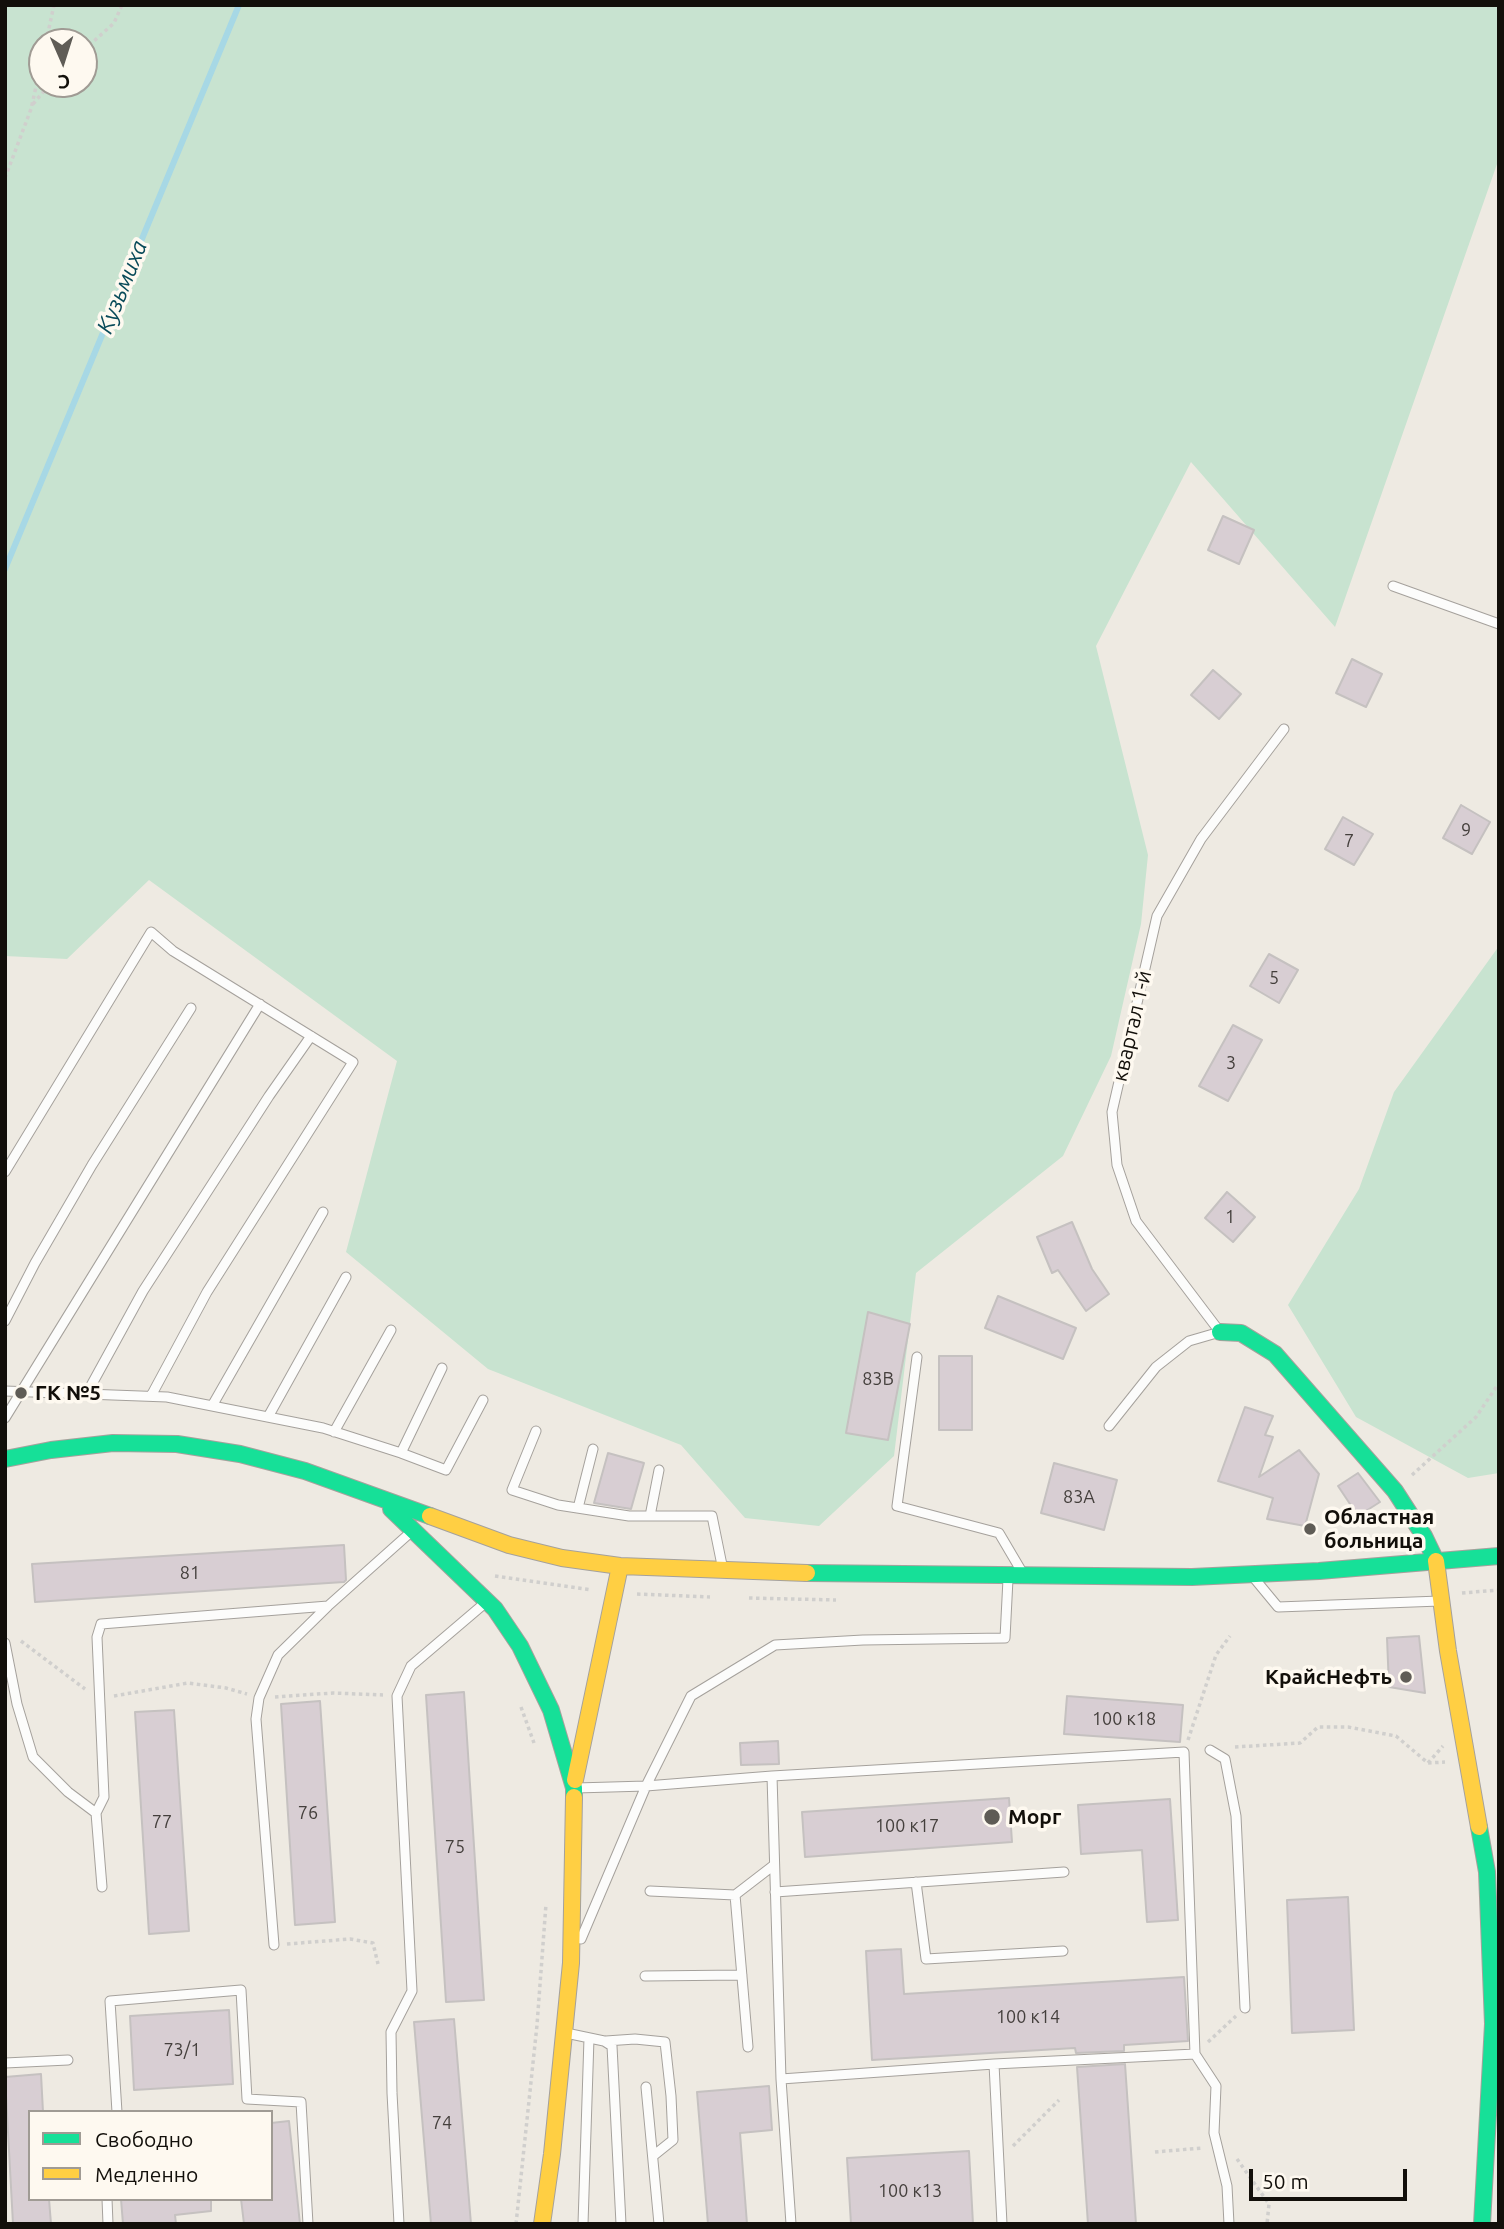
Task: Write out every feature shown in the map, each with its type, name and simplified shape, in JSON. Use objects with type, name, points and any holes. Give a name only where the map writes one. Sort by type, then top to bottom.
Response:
[{"type":"street","points":[[1220,1332],[1241,1333],[1275,1354],[1395,1491],[1424,1536],[1436,1561],[1447,1597],[1448,1651],[1487,1871],[1493,2024],[1482,2224]]},
{"type":"street","points":[[5,1459],[51,1450],[113,1443],[177,1444],[240,1454],[305,1471],[509,1545],[562,1558],[620,1566],[724,1572],[1192,1577],[1319,1571],[1499,1556]]},
{"type":"street","points":[[379,1498],[495,1609],[520,1646],[551,1710],[574,1788]]},
{"type":"street","points":[[542,2224],[571,1963],[574,1788],[620,1566]]},
{"type":"lane","points":[[1393,586],[1499,624]]},
{"type":"lane","name":"квартал 1-й","points":[[1220,1332],[1136,1221],[1117,1165],[1112,1112],[1157,916],[1201,839],[1284,729]]},
{"type":"lane","points":[[5,1172],[151,932],[173,951],[353,1062],[207,1292],[151,1396]]},
{"type":"lane","points":[[5,1418],[260,1004]]},
{"type":"lane","points":[[5,1321],[92,1165],[191,1008]]},
{"type":"lane","points":[[87,1393],[143,1291],[269,1096],[312,1036]]},
{"type":"lane","points":[[212,1406],[324,1212]]},
{"type":"lane","points":[[268,1417],[345,1277]]},
{"type":"lane","points":[[334,1432],[391,1330]]},
{"type":"lane","points":[[1109,1426],[1156,1367],[1189,1341],[1220,1332]]},
{"type":"lane","points":[[571,1963],[646,1786],[691,1696],[775,1645],[863,1640],[1005,1639],[1017,1577],[999,1534],[897,1506],[917,1357]]},
{"type":"lane","points":[[401,1453],[442,1368]]},
{"type":"lane","points":[[5,1391],[167,1397],[334,1432],[401,1453],[446,1471],[483,1400]]},
{"type":"lane","points":[[536,1431],[512,1490],[558,1505],[629,1516],[712,1516],[724,1572]]},
{"type":"lane","points":[[578,1508],[593,1449]]},
{"type":"lane","points":[[650,1516],[659,1470]]},
{"type":"lane","points":[[275,1945],[256,1719],[259,1698],[278,1655],[414,1529]]},
{"type":"lane","points":[[1251,1574],[1278,1607],[1447,1597]]},
{"type":"lane","points":[[399,2224],[391,2094],[391,2032],[411,1991],[397,1696],[411,1667],[487,1601]]},
{"type":"lane","points":[[102,1887],[96,1813],[104,1797],[97,1637],[101,1624],[328,1606]]},
{"type":"lane","points":[[5,1643],[17,1704],[33,1757],[68,1792],[96,1813]]},
{"type":"lane","points":[[1210,1750],[1225,1759],[1236,1816],[1245,2007]]},
{"type":"lane","points":[[574,1788],[646,1786],[1184,1752],[1195,2054],[1216,2086],[1214,2133],[1227,2186],[1229,2224]]},
{"type":"lane","points":[[772,1776],[781,2079],[791,2224]]},
{"type":"lane","points":[[650,1891],[735,1895],[774,1865]]},
{"type":"lane","points":[[775,1892],[1064,1872]]},
{"type":"lane","points":[[916,1882],[926,1959],[1063,1951]]},
{"type":"lane","points":[[735,1895],[748,2047]]},
{"type":"lane","points":[[645,1976],[742,1975]]},
{"type":"lane","points":[[117,2110],[110,2001],[241,1990],[247,2099],[301,2102],[308,2224]]},
{"type":"lane","points":[[565,2033],[604,2041],[635,2039],[665,2042],[673,2140],[653,2156]]},
{"type":"lane","points":[[583,2224],[589,2038]]},
{"type":"lane","points":[[604,2041],[612,2046],[621,2224]]},
{"type":"lane","points":[[781,2079],[994,2064],[1195,2054]]},
{"type":"lane","points":[[5,2063],[68,2060]]},
{"type":"lane","points":[[994,2064],[1002,2224]]},
{"type":"lane","points":[[646,2087],[659,2224]]},
{"type":"lane","points":[[107,2201],[108,2224]]},
{"type":"path","points":[[49,28],[54,5]]},
{"type":"path","points":[[98,37],[114,23],[122,5]]},
{"type":"path","points":[[5,178],[33,98]]},
{"type":"path","points":[[32,104],[37,98]]},
{"type":"path","points":[[1395,1491],[1476,1416],[1499,1383]]},
{"type":"path","points":[[1447,1597],[1499,1590]]},
{"type":"path","points":[[1184,1752],[1216,1655],[1230,1636]]},
{"type":"path","points":[[16,1638],[100,1699],[188,1683],[226,1688],[259,1698],[333,1693],[376,1695]]},
{"type":"path","points":[[521,1707],[535,1746]]},
{"type":"path","points":[[1210,1750],[1300,1743],[1318,1727],[1348,1727],[1396,1736],[1429,1763],[1449,1761],[1466,1755]]},
{"type":"path","points":[[516,2224],[537,2025],[547,1892]]},
{"type":"path","points":[[275,1945],[350,1939],[373,1943],[378,1964]]},
{"type":"path","points":[[1195,2054],[1245,2007]]},
{"type":"path","points":[[999,2160],[1059,2100]]},
{"type":"green space","points":[[5,5],[1499,5],[1499,164],[1335,627],[1191,462],[1096,646],[1148,855],[1141,924],[1111,1056],[1063,1156],[916,1273],[894,1456],[819,1526],[745,1518],[681,1445],[488,1369],[346,1252],[397,1061],[149,880],[67,959],[5,956]]},
{"type":"green space","points":[[1499,946],[1499,1473],[1468,1478],[1356,1417],[1288,1305],[1359,1189],[1394,1092]]},
{"type":"building","points":[[1223,516],[1254,530],[1239,564],[1208,550]]},
{"type":"building","points":[[1352,659],[1382,674],[1366,707],[1336,693]]},
{"type":"building","points":[[1213,670],[1241,694],[1219,719],[1191,695]]},
{"type":"building","points":[[1461,805],[1490,822],[1472,854],[1443,838]]},
{"type":"building","points":[[1343,817],[1373,834],[1354,865],[1325,849]]},
{"type":"building","points":[[1269,954],[1298,970],[1279,1003],[1250,986]]},
{"type":"building","points":[[1233,1025],[1262,1040],[1228,1101],[1199,1086]]},
{"type":"building","points":[[1227,1192],[1255,1217],[1233,1242],[1205,1218]]},
{"type":"building","points":[[1072,1222],[1092,1269],[1109,1294],[1086,1311],[1058,1270],[1052,1273],[1037,1237]]},
{"type":"building","points":[[998,1296],[1076,1328],[1063,1359],[985,1328]]},
{"type":"building","points":[[868,1312],[910,1324],[888,1440],[846,1433]]},
{"type":"building","points":[[939,1356],[972,1356],[972,1430],[939,1430]]},
{"type":"building","points":[[1245,1407],[1273,1416],[1265,1435],[1273,1437],[1259,1477],[1299,1450],[1319,1474],[1305,1526],[1267,1519],[1273,1498],[1218,1481]]},
{"type":"building","points":[[608,1453],[644,1463],[631,1509],[594,1503]]},
{"type":"building","points":[[1054,1463],[1117,1480],[1104,1530],[1041,1513]]},
{"type":"building","points":[[1358,1473],[1380,1502],[1358,1516],[1338,1486]]},
{"type":"building","points":[[344,1545],[344,1582],[35,1602],[32,1564]]},
{"type":"building","points":[[1419,1636],[1425,1693],[1389,1687],[1387,1638]]},
{"type":"building","points":[[464,1692],[484,2000],[446,2002],[426,1695]]},
{"type":"building","points":[[1067,1696],[1183,1705],[1180,1742],[1064,1734]]},
{"type":"building","points":[[320,1701],[335,1922],[295,1925],[281,1704]]},
{"type":"building","points":[[174,1710],[189,1931],[149,1934],[135,1712]]},
{"type":"building","points":[[778,1741],[779,1764],[741,1765],[740,1743]]},
{"type":"building","points":[[1009,1798],[1012,1842],[805,1857],[802,1812]]},
{"type":"building","points":[[1170,1799],[1178,1920],[1147,1922],[1142,1850],[1081,1854],[1078,1805]]},
{"type":"building","points":[[1348,1897],[1354,2030],[1292,2033],[1287,1900]]},
{"type":"building","points":[[901,1949],[904,1994],[1184,1977],[1188,2041],[1124,2045],[1124,2051],[1076,2053],[1075,2048],[872,2060],[866,1951]]},
{"type":"building","points":[[229,2010],[233,2084],[134,2090],[130,2016]]},
{"type":"building","points":[[454,2019],[471,2224],[431,2224],[414,2022]]},
{"type":"building","points":[[1125,2064],[1136,2224],[1088,2224],[1077,2067]]},
{"type":"building","points":[[41,2074],[43,2110],[28,2110],[28,2201],[49,2201],[51,2224],[13,2224],[5,2077]]},
{"type":"building","points":[[769,2086],[772,2130],[740,2133],[747,2224],[708,2224],[697,2092]]},
{"type":"building","points":[[289,2121],[300,2224],[244,2224],[241,2201],[273,2201],[273,2123]]},
{"type":"building","points":[[969,2151],[973,2224],[851,2224],[847,2158]]},
{"type":"building","points":[[121,2201],[211,2201],[211,2211],[175,2215],[176,2224],[123,2224]]},
{"type":"waterway","name":"Кузьмиха","points":[[5,569],[239,5]]},
{"type":"traffic: fast","points":[[1220,1332],[1241,1333],[1275,1354],[1395,1491],[1424,1536],[1436,1561]]},
{"type":"traffic: fast","points":[[5,1459],[51,1450],[113,1443],[177,1444],[240,1454],[305,1471],[430,1516]]},
{"type":"traffic: fast","points":[[391,1509],[495,1609],[520,1646],[551,1710],[574,1788],[574,1797]]},
{"type":"traffic: fast","points":[[807,1573],[1192,1577],[1319,1571],[1499,1556]]},
{"type":"traffic: fast","points":[[1479,1827],[1487,1872],[1493,2024],[1482,2224]]},
{"type":"traffic: slow","points":[[430,1516],[509,1545],[562,1558],[620,1566],[807,1573]]},
{"type":"traffic: slow","points":[[1436,1561],[1448,1651],[1479,1827]]},
{"type":"traffic: slow","points":[[575,1780],[620,1566]]},
{"type":"traffic: slow","points":[[542,2224],[552,2154],[571,1963],[574,1797]]},
{"type":"place","name":"ГК №5","points":[[21,1393]]},
{"type":"place","name":"Областная больница","points":[[1310,1529]]},
{"type":"place","name":"КрайсНефть","points":[[1406,1677]]},
{"type":"place","name":"Морг","points":[[992,1817]]}]
